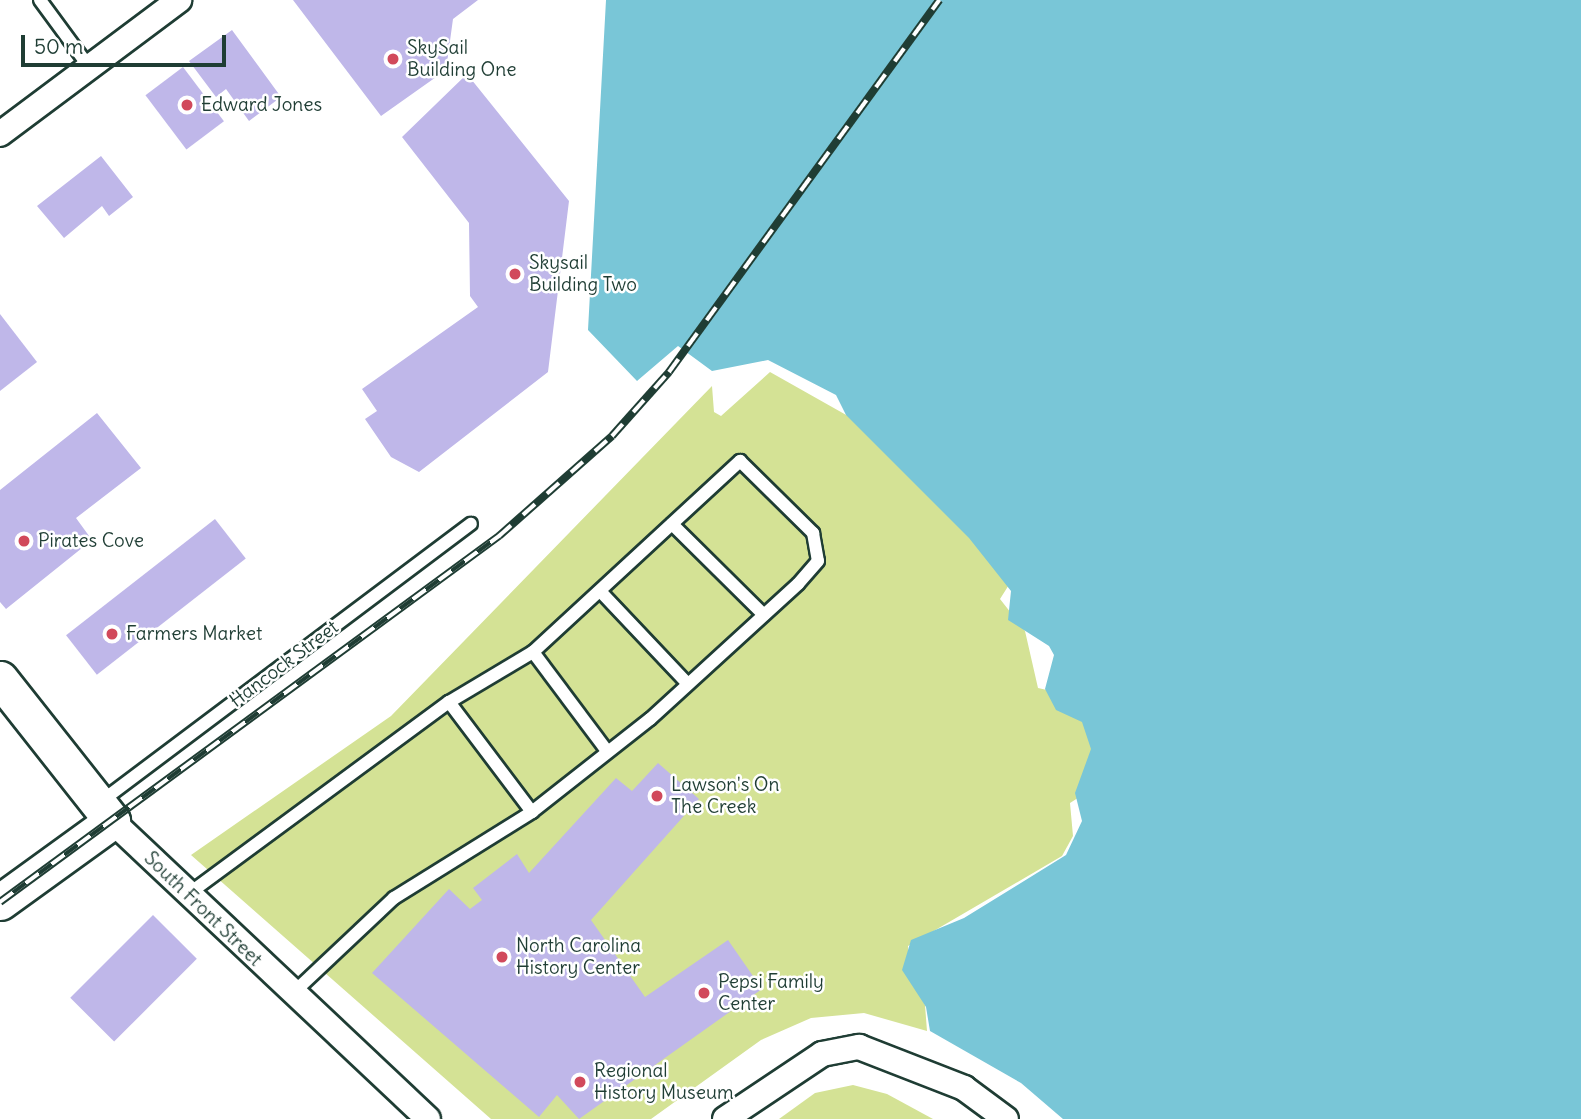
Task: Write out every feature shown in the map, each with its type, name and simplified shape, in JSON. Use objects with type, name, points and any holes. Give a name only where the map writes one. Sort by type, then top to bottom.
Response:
[{"type":"street","points":[[0,134],[179,0]]},
{"type":"street","name":"South Front Street","points":[[0,679],[105,812],[187,895],[428,1119]]},
{"type":"street","name":"Hancock Street","points":[[0,902],[105,812]]},
{"type":"street","points":[[725,1119],[822,1054],[859,1047],[964,1088],[1006,1119]]},
{"type":"lane","points":[[40,0],[90,68]]},
{"type":"lane","points":[[187,895],[449,702],[533,652],[740,461],[813,533],[818,561],[764,615],[688,684],[532,812],[394,898],[292,994]]},
{"type":"lane","name":"Hancock Street","points":[[105,812],[471,524]]},
{"type":"lane","points":[[672,524],[764,615]]},
{"type":"lane","points":[[600,590],[688,684]]},
{"type":"lane","points":[[533,652],[607,751]]},
{"type":"lane","points":[[449,702],[532,812]]},
{"type":"green space","points":[[770,372],[848,416],[1012,580],[1000,599],[1025,631],[1038,688],[1047,690],[1060,676],[1117,773],[1070,803],[1073,836],[1062,856],[908,946],[909,975],[925,1005],[927,1031],[864,1013],[811,1018],[761,1040],[651,1119],[491,1119],[191,855],[391,716],[712,386],[714,412],[721,416]]},
{"type":"green space","points":[[853,1085],[887,1094],[933,1119],[779,1119],[815,1093]]},
{"type":"water","points":[[606,0],[1581,0],[1581,1119],[1063,1119],[1021,1083],[930,1031],[926,1007],[902,970],[911,940],[964,918],[1066,855],[1082,821],[1075,793],[1091,749],[1082,722],[1056,710],[1045,689],[1054,655],[1049,646],[1008,620],[1011,591],[969,538],[846,415],[836,395],[768,360],[712,371],[678,346],[637,381],[588,330]]},
{"type":"building","name":"SkySail Building One","points":[[293,0],[478,0],[453,19],[446,70],[381,116]]},
{"type":"building","points":[[232,30],[281,97],[249,121],[226,89],[216,97],[189,61]]},
{"type":"building","points":[[183,67],[224,121],[186,150],[145,95]]},
{"type":"building","name":"Skysail Building Two","points":[[467,74],[569,201],[548,372],[419,472],[391,457],[365,419],[377,411],[362,389],[478,307],[470,296],[469,223],[402,137]]},
{"type":"building","points":[[101,156],[133,197],[109,216],[102,206],[64,238],[37,206]]},
{"type":"building","points":[[0,314],[37,362],[0,391]]},
{"type":"building","points":[[97,413],[141,468],[76,518],[92,540],[6,609],[0,602],[0,490]]},
{"type":"building","points":[[215,519],[246,558],[97,675],[66,635]]},
{"type":"building","name":"North Carolina History Center","points":[[658,763],[699,799],[591,920],[645,997],[728,940],[762,989],[579,1119],[557,1095],[539,1117],[372,973],[449,889],[470,909],[482,900],[473,888],[517,854],[529,873],[616,778],[632,791]]},
{"type":"building","points":[[153,915],[197,959],[114,1042],[70,998]]},
{"type":"railway","points":[[0,902],[499,536],[612,436],[669,372],[939,0]]},
{"type":"place","name":"SkySail Building One","points":[[393,59]]},
{"type":"place","name":"Edward Jones","points":[[187,105]]},
{"type":"place","name":"Skysail Building Two","points":[[515,274]]},
{"type":"place","name":"Pirates Cove","points":[[24,541]]},
{"type":"place","name":"Farmers Market","points":[[112,634]]},
{"type":"place","name":"Lawson's On The Creek","points":[[657,796]]},
{"type":"place","name":"North Carolina History Center","points":[[502,957]]},
{"type":"place","name":"Pepsi Family Center","points":[[704,993]]},
{"type":"place","name":"Regional History Museum","points":[[580,1082]]}]
